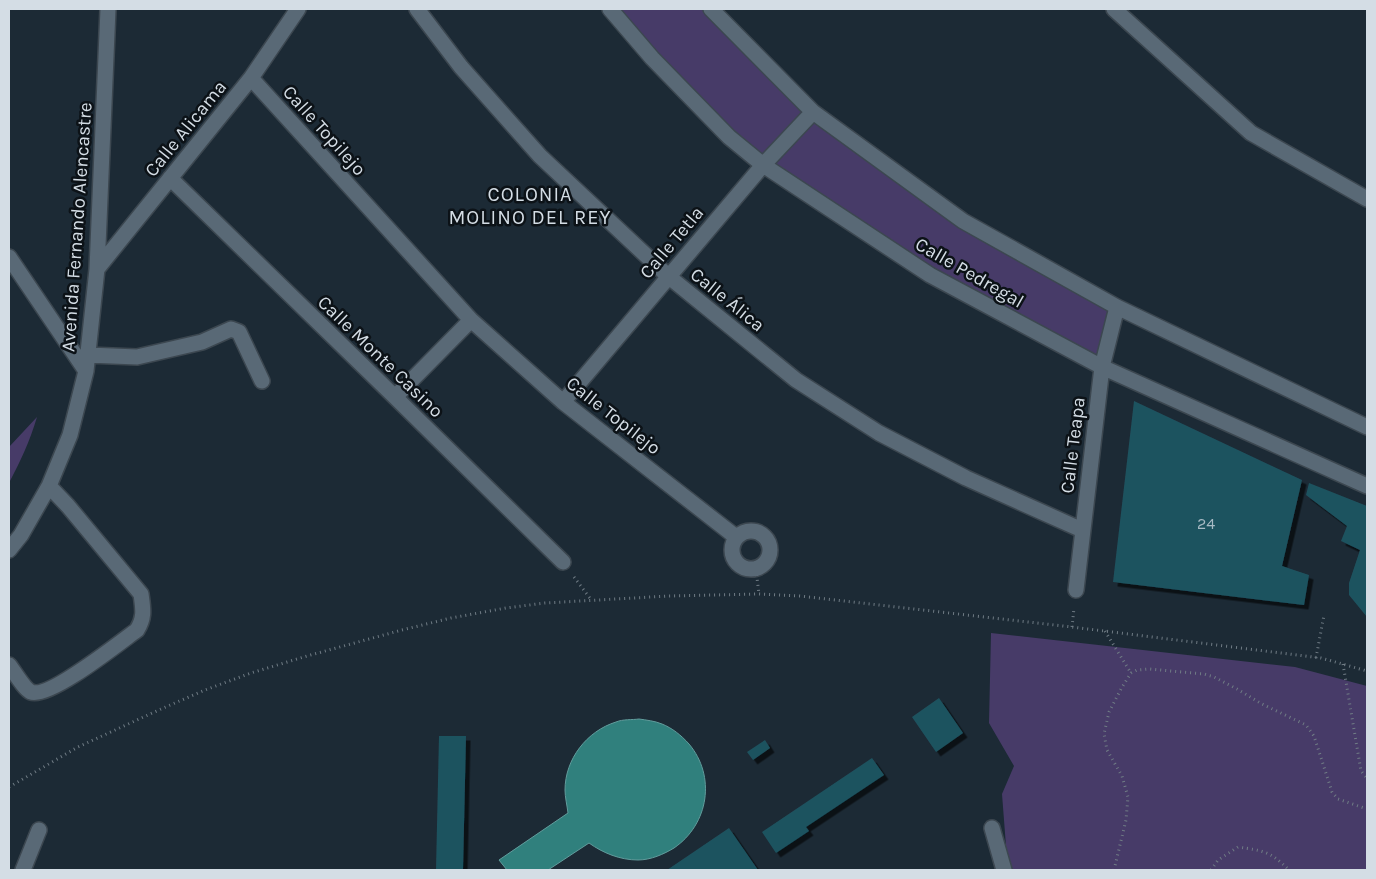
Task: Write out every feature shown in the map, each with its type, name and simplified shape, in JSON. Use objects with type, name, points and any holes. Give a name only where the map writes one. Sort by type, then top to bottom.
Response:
[{"type":"street","name":"Avenida Fernando Alencastre","points":[[9,550],[21,535],[49,486],[70,435],[86,371],[97,269],[108,9]]},
{"type":"street","name":"Calle Alicama","points":[[97,269],[251,78],[298,9]]},
{"type":"street","name":"Calle Álica","points":[[417,9],[461,67],[540,156],[668,276],[796,380],[879,433],[966,478],[1082,530]]},
{"type":"street","name":"Calle Pedregal","points":[[610,9],[659,65],[729,137],[763,165],[930,275],[1102,367],[1367,486]]},
{"type":"street","points":[[711,9],[813,112],[963,221],[1118,307],[1367,427]]},
{"type":"street","points":[[1114,9],[1251,133],[1367,200]]},
{"type":"street","name":"Calle Topilejo","points":[[251,78],[471,320],[563,402],[736,537]]},
{"type":"street","name":"Calle Tetla","points":[[563,402],[763,165],[813,112]]},
{"type":"street","name":"Calle Monte Casino","points":[[170,178],[563,562]]},
{"type":"street","points":[[9,257],[86,371]]},
{"type":"street","name":"Calle Teapa","points":[[1076,590],[1102,367],[1118,307]]},
{"type":"street","points":[[395,397],[471,320]]},
{"type":"street","points":[[88,355],[137,357],[202,342],[231,329],[239,332],[262,381]]},
{"type":"street","points":[[9,665],[27,690],[36,693],[48,690],[72,676],[129,636],[137,630],[142,621],[141,594],[49,486]]},
{"type":"street","points":[[747,530],[760,532],[769,540],[772,552],[766,563],[756,570],[744,568],[734,560],[731,548],[736,537],[747,530]]},
{"type":"street","points":[[992,828],[1004,870]]},
{"type":"street","points":[[23,870],[39,830]]},
{"type":"path","points":[[563,562],[592,601]]},
{"type":"path","points":[[756,570],[759,594]]},
{"type":"path","points":[[9,787],[78,747],[205,690],[269,667],[373,637],[450,618],[545,603],[669,596],[759,594],[800,596],[1105,631],[1316,658],[1367,671]]},
{"type":"path","points":[[1316,658],[1324,615]]},
{"type":"path","points":[[1105,631],[1132,673]]},
{"type":"path","points":[[1343,664],[1361,771],[1367,778]]},
{"type":"path","points":[[1114,870],[1126,820],[1128,797],[1122,776],[1107,750],[1104,734],[1109,712],[1121,689],[1132,673],[1137,670],[1149,669],[1204,674],[1214,677],[1262,704],[1306,725],[1314,736],[1332,792],[1338,798],[1367,809]]},
{"type":"path","points":[[1211,870],[1218,860],[1238,848],[1264,851],[1289,870]]},
{"type":"shaded area","points":[[615,9],[708,9],[827,126],[1114,308],[1100,363],[929,270],[786,174],[727,129]]},
{"type":"shaded area","points":[[37,417],[24,451],[9,483],[9,447]]},
{"type":"shaded area","points":[[991,633],[1295,667],[1367,686],[1367,870],[1011,870],[1007,859],[1002,794],[1014,766],[989,723]]},
{"type":"shaded area","points":[[639,719],[662,724],[680,735],[698,757],[703,770],[705,799],[695,826],[686,838],[674,848],[648,859],[631,860],[618,857],[606,853],[589,843],[548,870],[507,870],[499,860],[568,813],[565,793],[566,779],[573,757],[587,739],[605,726],[622,720]]},
{"type":"building","points":[[1134,401],[1302,480],[1282,566],[1309,575],[1304,605],[1113,582]]},
{"type":"building","points":[[1309,483],[1367,506],[1367,617],[1349,595],[1349,583],[1360,550],[1341,541],[1347,526],[1306,495]]},
{"type":"building","points":[[939,698],[963,733],[936,752],[912,717]]},
{"type":"building","points":[[439,736],[466,736],[463,870],[436,870]]},
{"type":"building","points":[[765,740],[770,748],[753,760],[747,752]]},
{"type":"building","points":[[872,758],[884,775],[806,827],[809,831],[776,853],[762,832]]},
{"type":"building","points":[[729,828],[758,870],[667,870]]},
{"type":"district","name":"COLONIA MOLINO DEL REY","points":[[530,206]]}]
